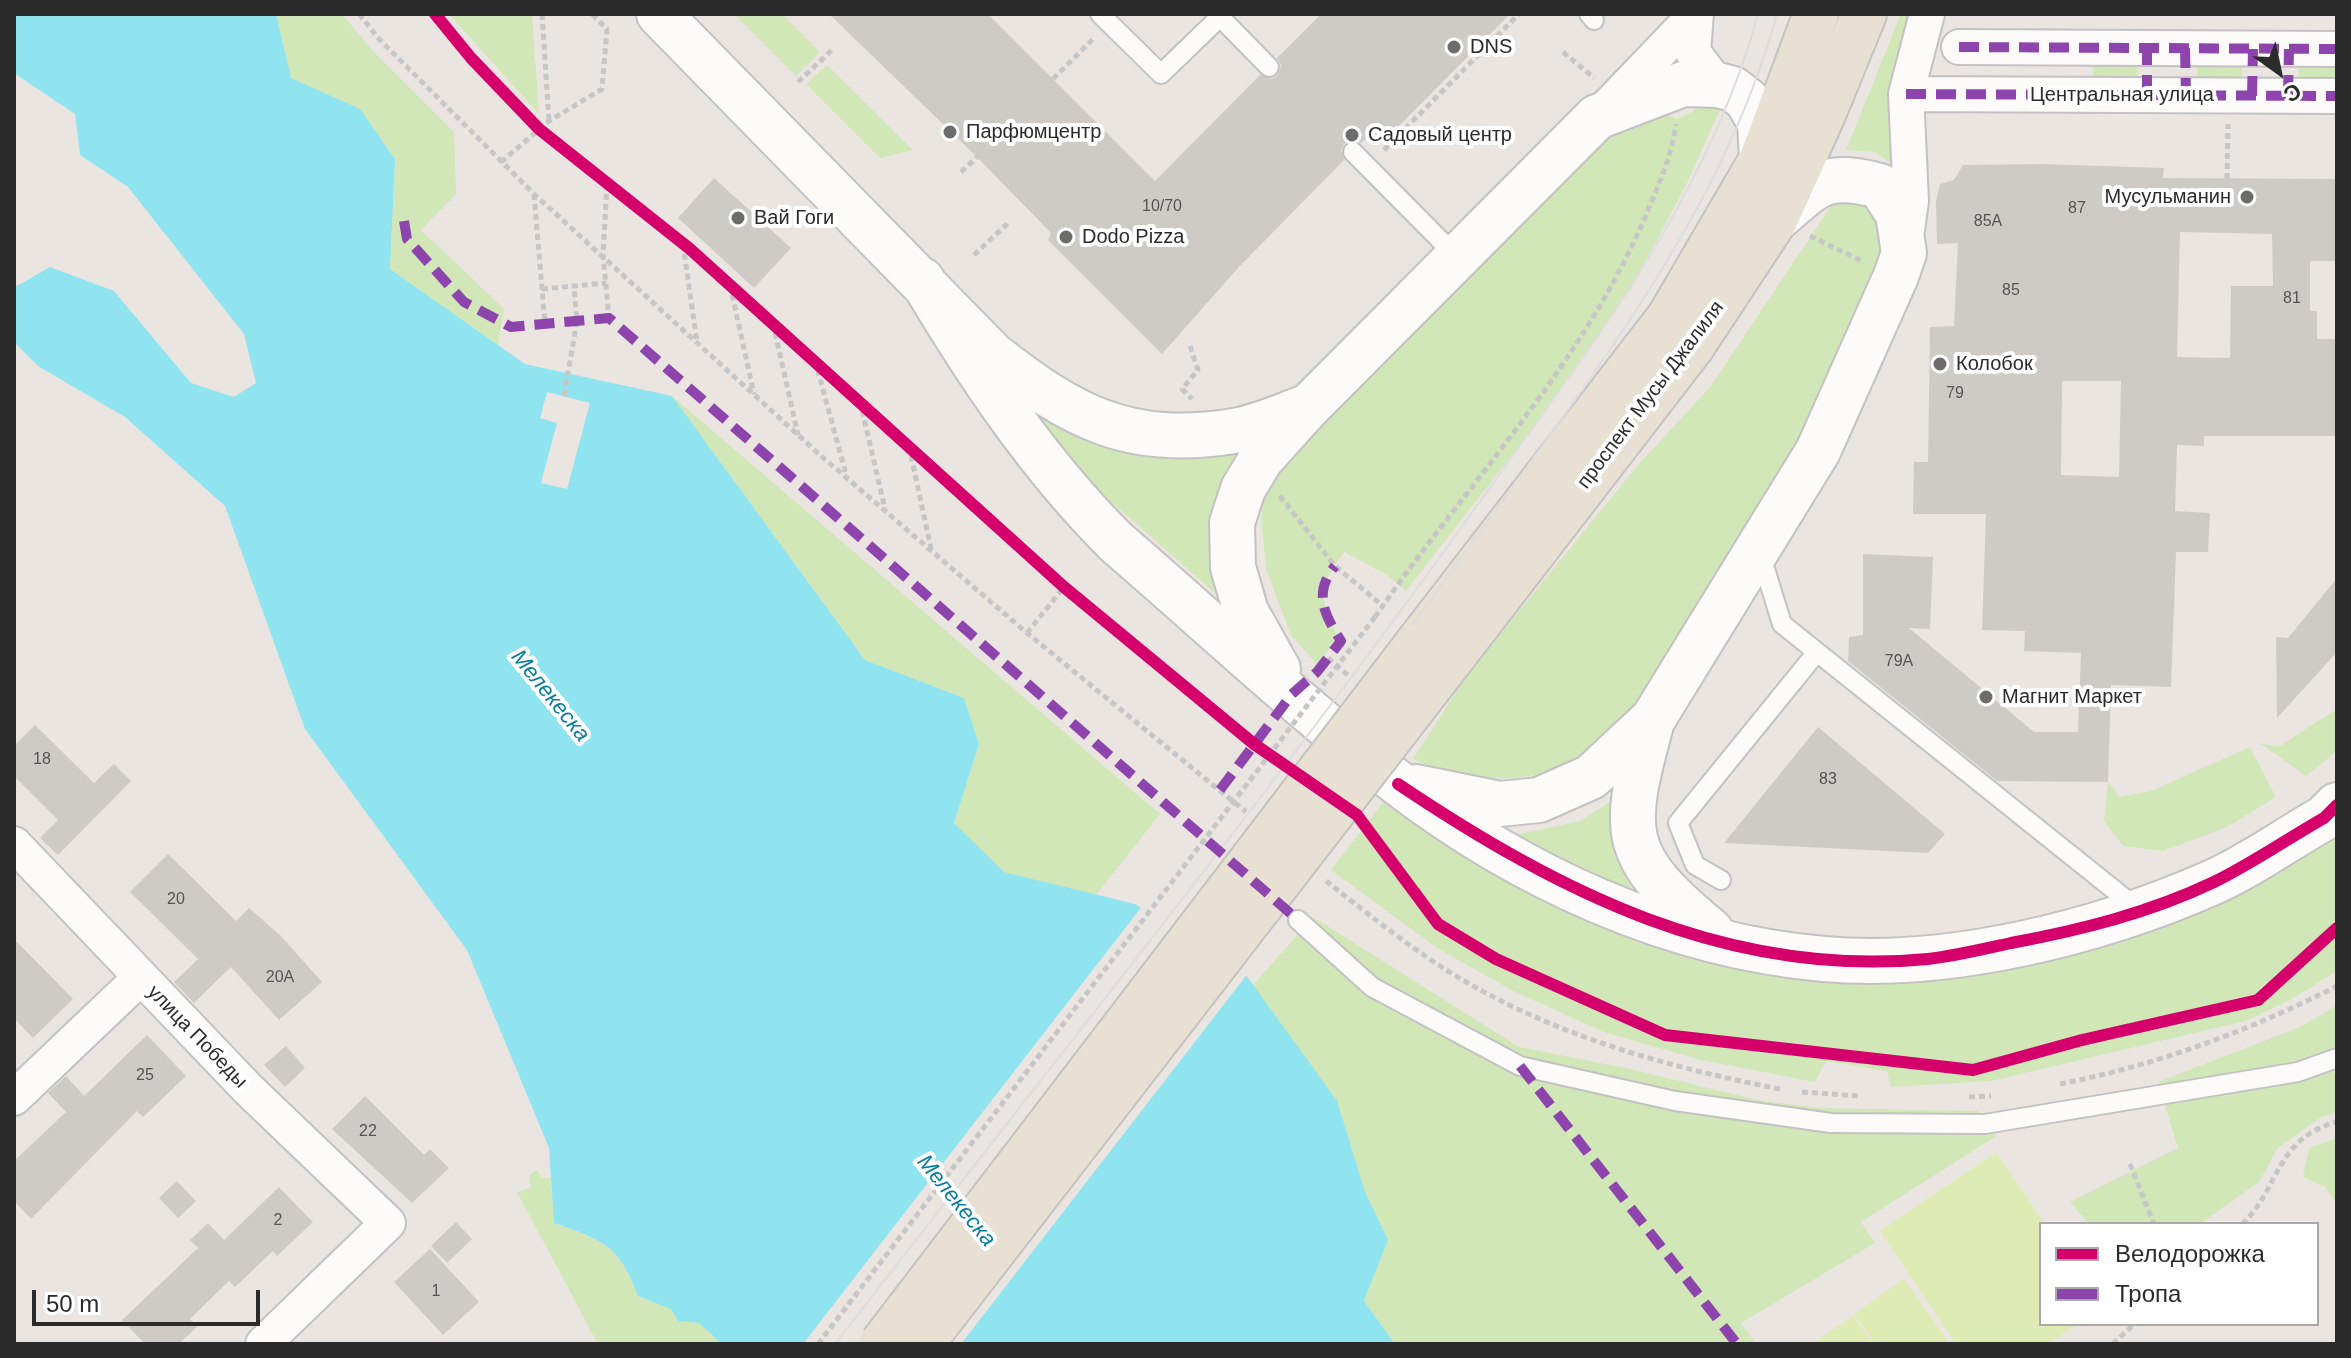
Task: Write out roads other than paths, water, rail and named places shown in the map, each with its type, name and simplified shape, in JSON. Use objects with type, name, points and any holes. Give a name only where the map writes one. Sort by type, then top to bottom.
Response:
[{"type":"main road","points":[[659,14],[992,354],[1043,394],[1098,423],[1167,436],[1236,430],[1307,408]]},
{"type":"main road","name":"проспект Мусы Джалиля","points":[[1429,658],[1669,318],[1762,159],[1816,14]]},
{"type":"main road","name":"проспект Мусы Джалиля","points":[[1429,658],[1692,346],[1775,220],[1864,14]]},
{"type":"main road","points":[[1292,694],[1246,612],[1233,567],[1232,523],[1243,489],[1261,459],[1307,408],[1612,107],[1683,84],[1718,85],[1733,89],[1747,100],[1760,123],[1762,159]]},
{"type":"main road","points":[[1726,943],[1665,893],[1644,864],[1635,840],[1633,790],[1653,719],[1682,666],[1759,551],[1818,451],[1904,253],[1898,214],[1880,186],[1857,180],[1846,178],[1815,186],[1775,220]]},
{"type":"main road","points":[[922,280],[964,351],[1025,440],[1079,506],[1116,542],[1398,784],[1550,879],[1627,914],[1726,943],[1824,959],[1928,959],[2091,928],[2140,911],[2214,882],[2324,818],[2337,805]]},
{"type":"main road","points":[[882,1344],[1429,658]]},
{"type":"main road","points":[[921,1344],[1429,658]]},
{"type":"main road","points":[[1398,784],[1500,804],[1539,800],[1591,777],[1653,719]]},
{"type":"street","points":[[1696,14],[1692,34],[1693,52],[1718,85]]},
{"type":"street","points":[[1612,107],[1696,14]]},
{"type":"street","points":[[1824,112],[1878,14]]},
{"type":"street","points":[[1904,253],[1911,201],[1906,94],[1927,14]]},
{"type":"street","points":[[1959,47],[2337,49]]},
{"type":"street","points":[[2147,48],[2147,95]]},
{"type":"street","points":[[2185,48],[2186,95]]},
{"type":"street","points":[[2240,96],[2253,49]]},
{"type":"street","points":[[2288,95],[2289,49]]},
{"type":"street","name":"Центральная улица","points":[[1906,94],[2337,96]]},
{"type":"street","name":"улица Победы","points":[[14,844],[248,1089],[388,1223],[263,1344]]},
{"type":"street","points":[[14,1098],[140,978]]},
{"type":"lane","points":[[1105,18],[1161,74],[1221,16],[1269,67]]},
{"type":"lane","points":[[1353,152],[1458,258]]},
{"type":"lane","points":[[1759,551],[1782,624],[2140,911]]},
{"type":"lane","points":[[1721,880],[1695,865],[1678,823],[1817,652]]},
{"type":"lane","points":[[1298,920],[1372,987],[1520,1066],[1675,1101],[1831,1123],[1985,1124],[2298,1072],[2337,1058]]},
{"type":"water","name":"Мелекеска","points":[[14,14],[276,14],[291,78],[360,109],[395,159],[390,269],[525,364],[672,396],[865,660],[964,698],[979,744],[954,823],[1004,872],[1135,904],[1246,975],[1337,1101],[1365,1192],[1388,1240],[1364,1301],[1395,1344],[722,1344],[699,1323],[678,1321],[671,1309],[638,1296],[624,1266],[608,1247],[554,1223],[549,1148],[467,950],[305,729],[225,506],[125,417],[38,366],[14,342],[14,283],[17,286],[50,267],[114,291],[191,383],[234,397],[256,383],[244,334],[128,187],[80,155],[75,114],[14,73]]},
{"type":"tram line","points":[[835,1344],[1316,724],[1556,397],[1637,276],[1674,214],[1707,150],[1736,83],[1758,14]]},
{"type":"tram line","points":[[858,1344],[1330,735],[1613,346],[1691,219],[1725,154],[1754,85],[1777,14]]},
{"type":"place","name":"DNS","points":[[1454,47]]},
{"type":"place","name":"Парфюмцентр","points":[[950,132]]},
{"type":"place","name":"Садовый центр","points":[[1352,135]]},
{"type":"place","name":"Мусульманин","points":[[2247,197]]},
{"type":"place","name":"Вай Гоги","points":[[738,218]]},
{"type":"place","name":"Dodo Pizza","points":[[1066,237]]},
{"type":"place","name":"Колобок","points":[[1940,364]]},
{"type":"place","name":"Магнит Маркет","points":[[1986,697]]}]
